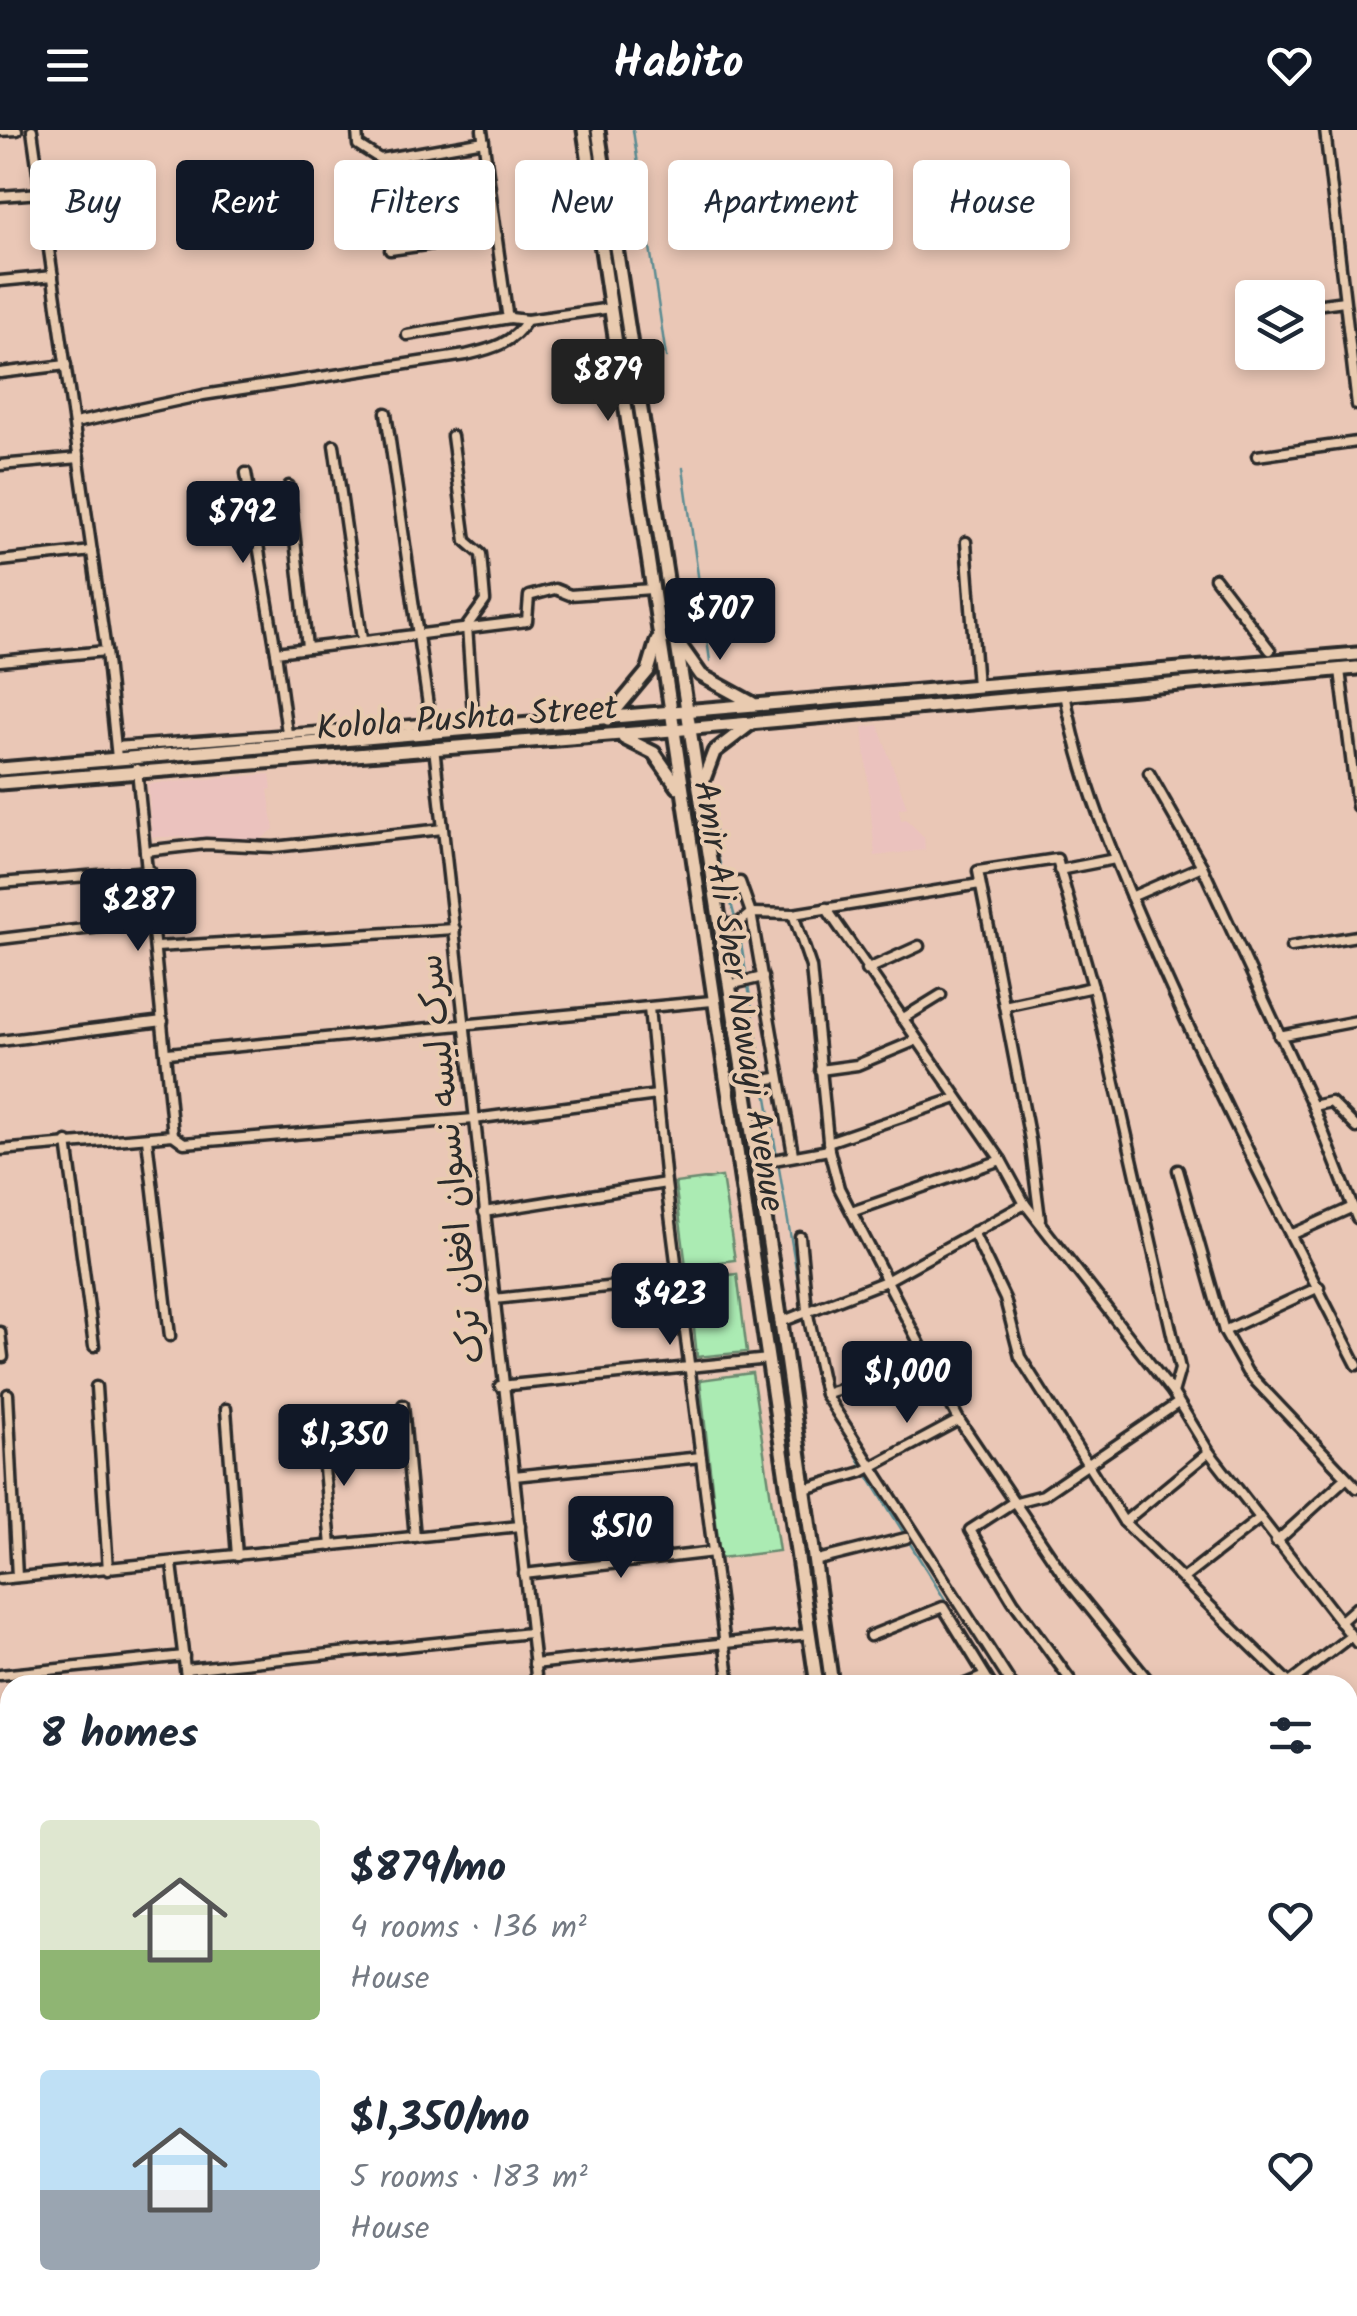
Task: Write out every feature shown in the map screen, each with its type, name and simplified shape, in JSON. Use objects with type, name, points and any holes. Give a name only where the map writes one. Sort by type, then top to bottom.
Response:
[{"type":"main road","name":"Amir Ali Sher Nawayi Avenue","points":[[584,130],[588,160]]},
{"type":"main road","points":[[598,130],[603,160]]},
{"type":"main road","points":[[587,152],[601,150]]},
{"type":"main road","name":"Amir Ali Sher Nawayi Avenue","points":[[602,250],[815,1675]]},
{"type":"main road","points":[[616,250],[782,1322],[830,1675]]},
{"type":"main road","points":[[674,634],[701,674],[731,695],[756,705]]},
{"type":"main road","points":[[608,718],[648,671],[658,637]]},
{"type":"main road","points":[[0,769],[117,753],[474,729],[1357,654]]},
{"type":"main road","name":"Kolola Pushta Street","points":[[0,782],[672,730],[1357,668]]},
{"type":"main road","points":[[700,791],[714,752],[734,733],[756,721]]},
{"type":"main road","points":[[610,735],[633,740],[654,753],[682,794]]},
{"type":"street","points":[[0,131],[17,130]]},
{"type":"street","points":[[32,130],[36,160]]},
{"type":"street","points":[[356,130],[358,146],[380,160],[484,141]]},
{"type":"street","points":[[482,130],[510,318]]},
{"type":"street","points":[[1324,130],[1357,405]]},
{"type":"street","points":[[0,196],[30,194]]},
{"type":"street","points":[[49,250],[117,753],[427,722],[432,716],[386,412]]},
{"type":"street","points":[[0,281],[53,276]]},
{"type":"street","points":[[1325,304],[1344,301]]},
{"type":"street","points":[[407,335],[510,318],[527,320],[610,308]]},
{"type":"street","points":[[75,423],[202,395],[466,355],[496,348],[520,332],[527,320]]},
{"type":"street","points":[[0,373],[66,366]]},
{"type":"street","points":[[452,436],[466,542],[480,554],[484,582],[485,601],[467,626],[474,729]]},
{"type":"street","points":[[1257,456],[1357,442]]},
{"type":"street","points":[[334,445],[362,639]]},
{"type":"street","points":[[0,466],[79,458]]},
{"type":"street","points":[[246,473],[287,733]]},
{"type":"street","points":[[289,486],[307,646]]},
{"type":"street","points":[[966,542],[977,686]]},
{"type":"street","points":[[0,560],[92,551]]},
{"type":"street","points":[[1215,578],[1270,650]]},
{"type":"street","points":[[276,652],[527,620],[529,596],[556,589],[570,596],[651,589]]},
{"type":"street","points":[[0,661],[106,651]]},
{"type":"street","points":[[1340,670],[1357,806]]},
{"type":"street","points":[[1065,693],[1074,750],[1115,859],[1197,1046],[1357,1366]]},
{"type":"street","name":"سرک لیسه نسوان افغان‌ ترک","points":[[434,746],[500,1386],[536,1675]]},
{"type":"street","points":[[137,769],[168,1053],[173,1135]]},
{"type":"street","points":[[1149,773],[1202,866],[1313,1106],[1357,1218]]},
{"type":"street","points":[[145,851],[206,844],[274,847],[443,829]]},
{"type":"street","points":[[1040,1219],[1030,1140],[978,872],[1056,859],[1093,988],[1180,1369],[1173,1393]]},
{"type":"street","points":[[1059,870],[1115,859]]},
{"type":"street","points":[[1132,897],[1202,866]]},
{"type":"street","points":[[0,883],[150,871]]},
{"type":"street","points":[[715,886],[736,883],[750,912],[776,1078],[793,1154]]},
{"type":"street","points":[[720,926],[740,922],[750,912],[793,914],[980,884]]},
{"type":"street","points":[[826,908],[1002,1160],[1025,1204],[1173,1393],[1209,1452],[1354,1639],[1301,1675]]},
{"type":"street","points":[[793,914],[811,967],[828,1146],[839,1188],[959,1420],[1012,1502],[1101,1625],[1144,1675]]},
{"type":"street","points":[[0,939],[151,922]]},
{"type":"street","points":[[156,947],[455,929]]},
{"type":"street","points":[[1291,947],[1357,936]]},
{"type":"street","points":[[866,970],[920,946]]},
{"type":"street","points":[[729,985],[763,978]]},
{"type":"street","points":[[1004,1006],[1093,988]]},
{"type":"street","points":[[902,1019],[941,995]]},
{"type":"street","points":[[168,1053],[712,1001]]},
{"type":"street","points":[[649,1008],[666,1183],[729,1675]]},
{"type":"street","points":[[0,1041],[163,1021]]},
{"type":"street","points":[[1279,1036],[1357,1021]]},
{"type":"street","points":[[820,1070],[878,1058],[917,1040]]},
{"type":"street","points":[[744,1083],[776,1078]]},
{"type":"street","points":[[0,1150],[173,1135],[184,1142],[474,1119],[658,1095]]},
{"type":"street","points":[[757,1163],[828,1146],[957,1098]]},
{"type":"street","points":[[1313,1106],[1331,1102],[1357,1128]]},
{"type":"street","points":[[148,1139],[170,1336]]},
{"type":"street","points":[[67,1142],[94,1346]]},
{"type":"street","points":[[854,1211],[1002,1160]]},
{"type":"street","points":[[1178,1170],[1224,1331],[1255,1383],[1357,1488]]},
{"type":"street","points":[[484,1212],[666,1183]]},
{"type":"street","points":[[782,1322],[886,1281],[1025,1204]]},
{"type":"street","points":[[1292,1234],[1353,1207]]},
{"type":"street","points":[[973,1232],[1005,1299],[1020,1357],[1124,1522],[1279,1675]]},
{"type":"street","points":[[800,1237],[804,1312],[825,1394],[1006,1675]]},
{"type":"street","points":[[494,1299],[681,1279]]},
{"type":"street","points":[[1224,1331],[1319,1287]]},
{"type":"street","points":[[0,1332],[4,1356]]},
{"type":"street","points":[[500,1386],[769,1359]]},
{"type":"street","points":[[825,1394],[928,1360]]},
{"type":"street","points":[[96,1387],[108,1570]]},
{"type":"street","points":[[8,1394],[17,1577]]},
{"type":"street","points":[[1067,1675],[1013,1601],[970,1530],[1012,1502],[1043,1495],[1178,1403]]},
{"type":"street","points":[[403,1405],[416,1537]]},
{"type":"street","points":[[226,1410],[237,1556]]},
{"type":"street","points":[[805,1489],[862,1472],[959,1420]]},
{"type":"street","points":[[320,1435],[331,1546]]},
{"type":"street","points":[[1124,1522],[1209,1452]]},
{"type":"street","points":[[514,1476],[701,1457]]},
{"type":"street","points":[[1276,1542],[1346,1478]]},
{"type":"street","points":[[1185,1578],[1259,1519]]},
{"type":"street","points":[[0,1579],[520,1526]]},
{"type":"street","points":[[812,1561],[906,1538]]},
{"type":"street","points":[[524,1574],[714,1552]]},
{"type":"street","points":[[172,1564],[186,1675]]},
{"type":"street","points":[[870,1636],[943,1606],[984,1675]]},
{"type":"street","points":[[1340,1622],[1357,1606]]},
{"type":"street","points":[[186,1669],[530,1632]]},
{"type":"street","points":[[534,1664],[809,1634]]},
{"type":"street","points":[[0,1675],[184,1656]]},
{"type":"shaded area","points":[[878,725],[907,807],[899,809],[901,820],[906,819],[924,837],[925,850],[875,856],[863,727]]},
{"type":"shaded area","points":[[270,774],[272,789],[268,790],[274,829],[260,840],[238,846],[217,837],[152,837],[148,784]]},
{"type":"green space","points":[[722,1177],[735,1260],[686,1266],[675,1183]]},
{"type":"green space","points":[[737,1274],[747,1352],[697,1357],[689,1280]]},
{"type":"green space","points":[[752,1373],[779,1551],[720,1558],[700,1380]]},
{"type":"waterway","points":[[633,130],[666,357]]},
{"type":"waterway","points":[[683,468],[710,661]]},
{"type":"waterway","points":[[711,789],[717,853],[739,932],[803,1310]]},
{"type":"waterway","points":[[805,1318],[821,1393]]},
{"type":"waterway","points":[[825,1400],[863,1467]]},
{"type":"waterway","points":[[867,1474],[905,1535]]},
{"type":"waterway","points":[[909,1542],[992,1675]]}]
